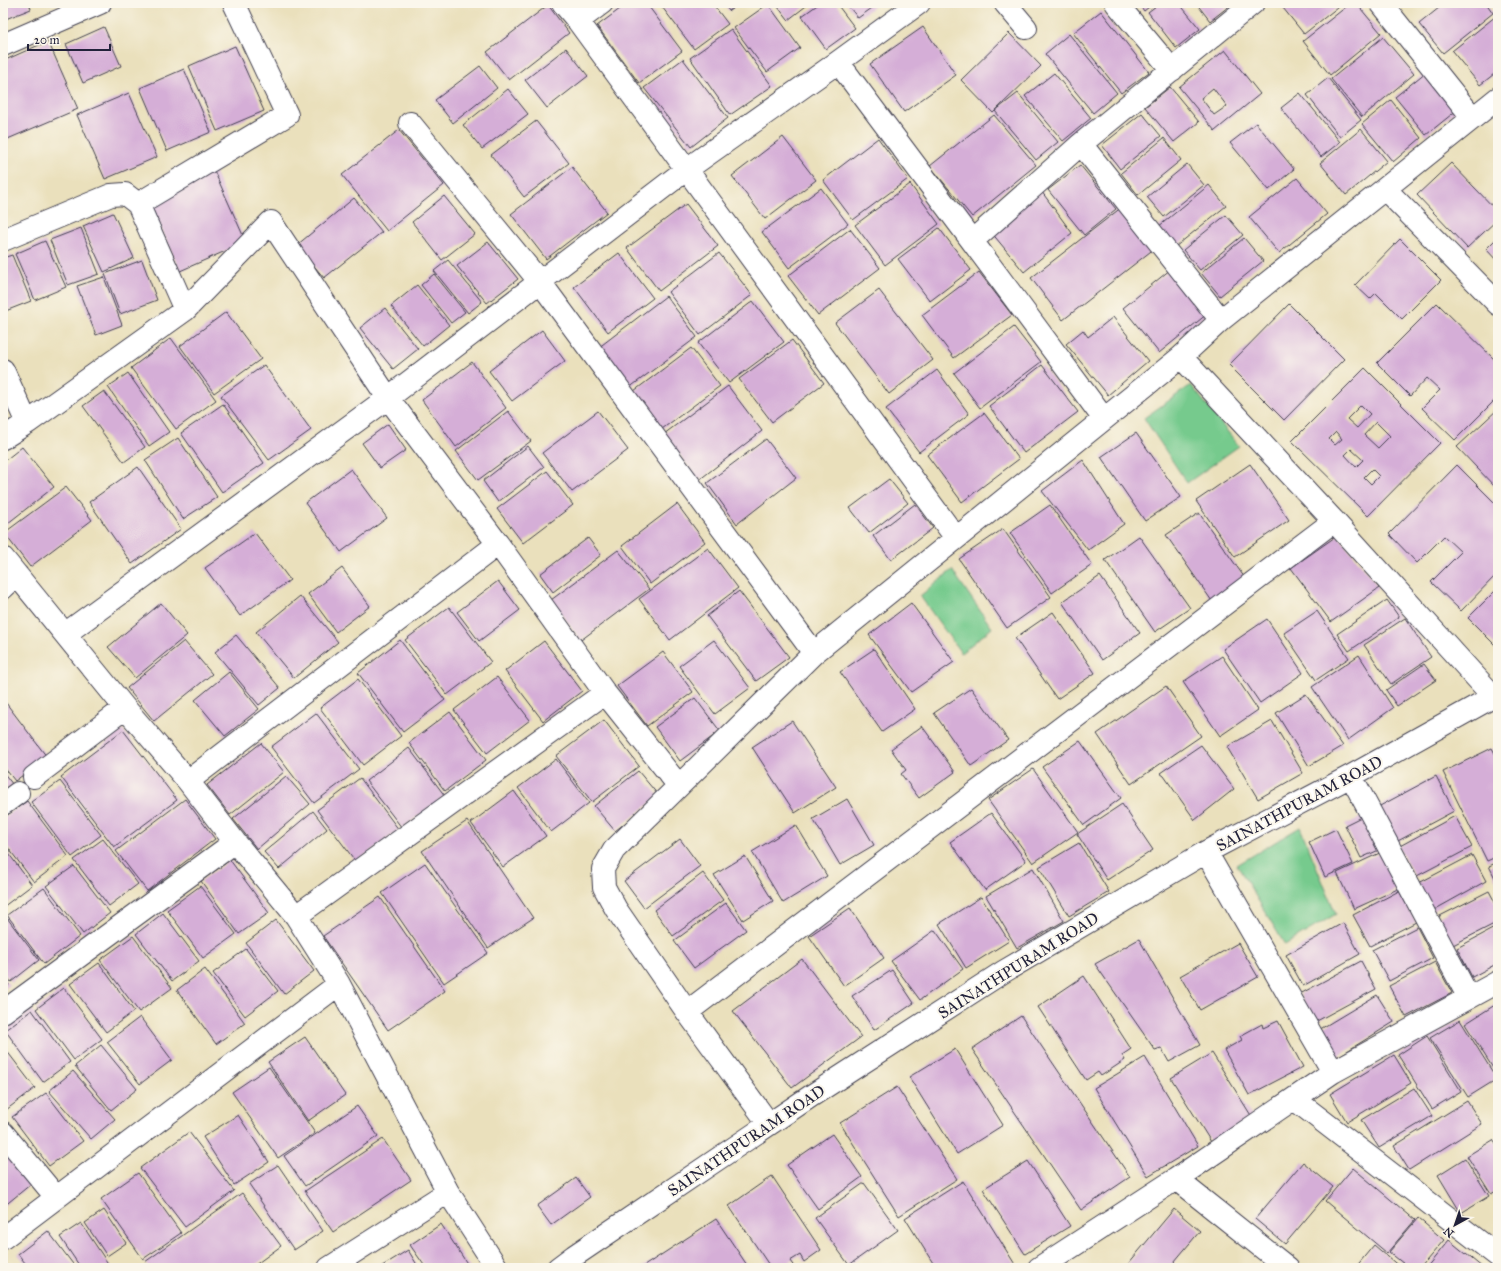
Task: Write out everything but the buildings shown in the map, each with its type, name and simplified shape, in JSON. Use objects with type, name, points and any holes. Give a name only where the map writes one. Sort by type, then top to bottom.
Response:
[{"type":"street","points":[[3,45],[100,3]]},
{"type":"street","points":[[138,204],[287,115],[234,3]]},
{"type":"street","points":[[563,3],[578,21],[687,169],[956,538]]},
{"type":"street","points":[[578,21],[602,3]]},
{"type":"street","points":[[65,634],[388,398],[687,169],[919,3]]},
{"type":"street","points":[[1005,3],[1026,28]]},
{"type":"street","points":[[1116,3],[1172,70]]},
{"type":"street","points":[[972,241],[1081,144],[1253,3]]},
{"type":"street","points":[[1381,3],[1473,118]]},
{"type":"street","points":[[838,62],[1104,419]]},
{"type":"street","points":[[769,1124],[687,1012],[616,909],[604,887],[603,869],[614,850],[814,653],[1181,357],[1221,320],[1498,98]]},
{"type":"street","points":[[410,123],[540,282],[814,653]]},
{"type":"street","points":[[1081,144],[1221,320]]},
{"type":"street","points":[[1385,190],[1498,304]]},
{"type":"street","points":[[3,240],[111,195],[125,194],[138,204],[185,310]]},
{"type":"street","points":[[3,438],[27,423],[185,310],[271,222],[388,398],[498,544],[605,693],[679,786]]},
{"type":"street","points":[[1181,357],[1495,695]]},
{"type":"street","points":[[3,370],[27,423]]},
{"type":"street","points":[[687,1012],[1334,521]]},
{"type":"street","points":[[188,781],[498,544]]},
{"type":"street","points":[[3,558],[10,582],[65,634],[125,708],[188,781],[235,842],[296,916],[339,984],[448,1192],[497,1268]]},
{"type":"street","points":[[296,916],[605,693]]},
{"type":"street","name":"SAINATHPURAM ROAD","points":[[571,1264],[769,1124],[1003,972],[1206,852],[1351,776],[1495,695]]},
{"type":"street","points":[[34,777],[125,708]]},
{"type":"street","points":[[1351,776],[1469,998]]},
{"type":"street","points":[[3,1012],[235,842]]},
{"type":"street","points":[[1206,852],[1333,1072]]},
{"type":"street","points":[[1039,1268],[1176,1179],[1333,1072],[1498,982]]},
{"type":"street","points":[[3,1238],[339,984]]},
{"type":"street","points":[[1294,1099],[1498,1256]]},
{"type":"street","points":[[3,1133],[56,1197]]},
{"type":"street","points":[[1176,1179],[1288,1268]]},
{"type":"street","points":[[329,1268],[448,1192]]},
{"type":"green space","points":[[1191,385],[1239,446],[1187,483],[1144,418]]},
{"type":"green space","points":[[952,570],[992,628],[961,653],[920,596]]},
{"type":"green space","points":[[1300,827],[1336,914],[1285,945],[1237,865]]}]
